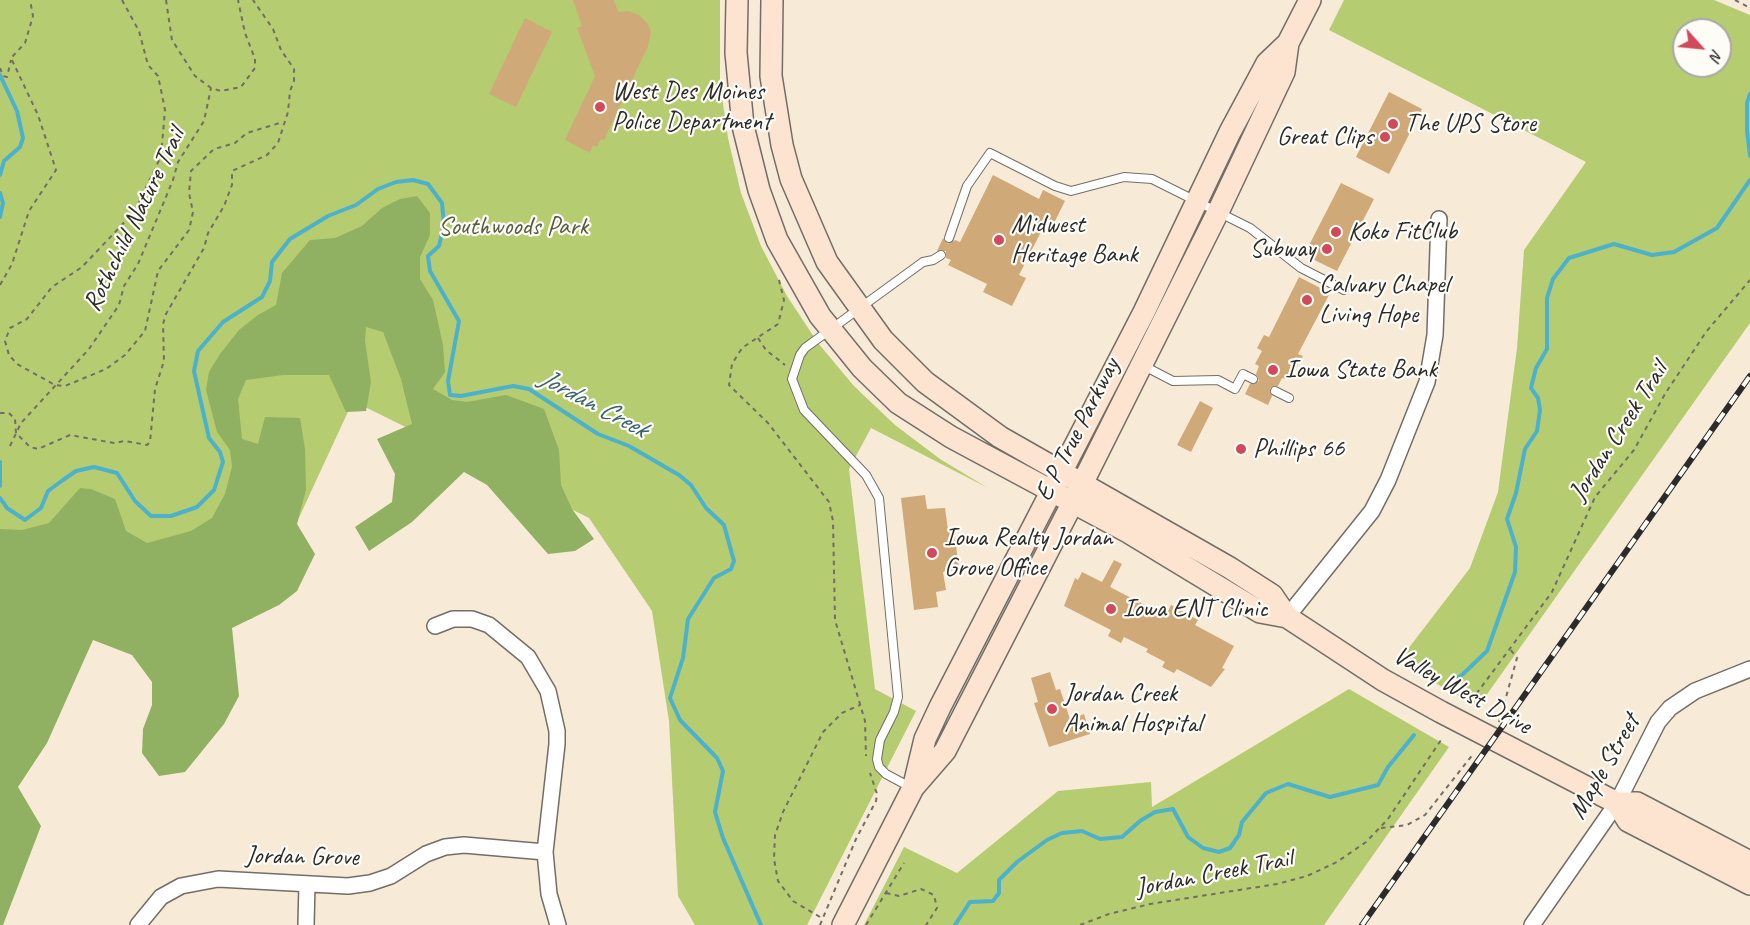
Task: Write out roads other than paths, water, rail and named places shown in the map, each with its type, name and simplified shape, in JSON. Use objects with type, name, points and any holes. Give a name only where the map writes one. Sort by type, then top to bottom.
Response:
[{"type":"main road","name":"Valley West Drive","points":[[737,0],[737,79],[743,126],[753,172],[777,240],[810,301],[830,330],[862,368],[898,403],[941,431],[1049,492],[1128,532],[1260,612],[1287,618],[1383,680],[1617,803],[1637,803],[1750,862]]},
{"type":"main road","name":"Valley West Drive","points":[[772,0],[771,76],[784,154],[797,196],[814,238],[858,308],[883,340],[925,382],[1000,437],[1198,549],[1272,595],[1287,618]]},
{"type":"main road","name":"E P True Parkway","points":[[913,788],[945,751],[1072,504],[1218,212],[1284,72],[1288,43],[1310,0]]},
{"type":"main road","name":"E P True Parkway","points":[[913,788],[925,739],[935,718],[1049,492],[1062,473],[1144,312],[1196,201],[1267,63],[1288,43]]},
{"type":"main road","points":[[843,925],[913,788]]},
{"type":"main road","name":"Valley West Drive","points":[[1617,803],[1628,821],[1750,884]]},
{"type":"street","points":[[1287,618],[1372,511],[1388,480],[1427,382],[1435,335],[1439,219]]},
{"type":"street","points":[[435,626],[453,620],[472,619],[489,625],[528,657],[548,691],[557,744],[545,852],[549,894],[558,925]]},
{"type":"street","name":"Maple Street","points":[[1532,925],[1617,803],[1658,722],[1670,708],[1695,691],[1750,669]]},
{"type":"street","name":"Jordan Grove","points":[[138,925],[161,897],[181,886],[218,879],[348,886],[370,883],[391,876],[426,854],[445,847],[464,845],[545,852]]},
{"type":"street","points":[[306,925],[307,884]]},
{"type":"lane","points":[[950,238],[967,186],[990,153],[1071,191],[1124,177],[1140,176],[1152,179],[1250,228],[1301,268],[1344,290]]},
{"type":"lane","points":[[913,788],[886,774],[879,767],[877,759],[880,740],[894,712],[898,697],[879,498],[866,475],[804,410],[793,385],[794,373],[805,348],[922,262],[933,260],[941,255]]},
{"type":"lane","points":[[1141,365],[1173,381],[1218,380],[1235,389],[1243,374],[1253,379]]},
{"type":"lane","points":[[1275,391],[1289,398]]},
{"type":"waterway","points":[[0,75],[17,111],[23,138],[20,147],[4,161],[0,175]]},
{"type":"waterway","name":"Jordan Creek","points":[[1750,94],[1747,103],[1750,156]]},
{"type":"waterway","name":"Jordan Creek","points":[[0,498],[7,508],[25,520],[41,508],[48,491],[76,471],[94,467],[117,473],[135,501],[151,516],[171,516],[197,507],[214,490],[223,462],[220,452],[209,438],[194,371],[198,351],[223,322],[262,297],[270,281],[272,262],[290,239],[328,216],[356,205],[378,189],[396,182],[413,180],[428,184],[442,203],[444,225],[439,246],[428,256],[430,271],[459,321],[448,381],[450,395],[461,396],[513,386],[529,389],[598,434],[629,446],[679,475],[691,485],[706,508],[724,525],[734,561],[731,569],[714,578],[688,619],[683,658],[670,698],[680,720],[717,758],[723,771],[715,812],[723,838],[761,925]]},
{"type":"waterway","name":"Jordan Creek","points":[[1444,688],[1487,651],[1515,572],[1516,547],[1507,519],[1516,493],[1525,449],[1537,431],[1540,410],[1538,398],[1531,388],[1536,368],[1547,349],[1547,298],[1553,279],[1569,258],[1614,244],[1652,255],[1674,252],[1717,228],[1750,180]]},
{"type":"waterway","points":[[0,193],[3,203],[0,217]]},
{"type":"waterway","name":"Jordan Creek","points":[[0,462],[0,486]]},
{"type":"waterway","name":"Jordan Creek","points":[[955,925],[970,902],[993,901],[999,893],[999,880],[1017,862],[1047,840],[1062,833],[1082,831],[1100,839],[1122,837],[1140,821],[1155,812],[1173,809],[1188,837],[1203,848],[1219,852],[1230,848],[1239,835],[1242,822],[1266,793],[1288,784],[1330,797],[1378,785],[1388,767],[1414,735]]},
{"type":"railway","points":[[1362,925],[1750,376]]},
{"type":"place","name":"West Des Moines Police Department","points":[[600,107]]},
{"type":"place","name":"The UPS Store","points":[[1393,124]]},
{"type":"place","name":"Great Clips","points":[[1385,137]]},
{"type":"place","name":"Koko FitClub","points":[[1336,232]]},
{"type":"place","name":"Midwest Heritage Bank","points":[[999,240]]},
{"type":"place","name":"Subway","points":[[1327,249]]},
{"type":"place","name":"Calvary Chapel Living Hope","points":[[1307,300]]},
{"type":"place","name":"Iowa State Bank","points":[[1273,370]]},
{"type":"place","name":"Phillips 66","points":[[1241,449]]},
{"type":"place","name":"Iowa Realty Jordan Grove Office","points":[[932,553]]},
{"type":"place","name":"Iowa ENT Clinic","points":[[1111,609]]},
{"type":"place","name":"Jordan Creek Animal Hospital","points":[[1052,709]]},
{"type":"park label","name":"Southwoods Park","points":[[513,227]]}]
